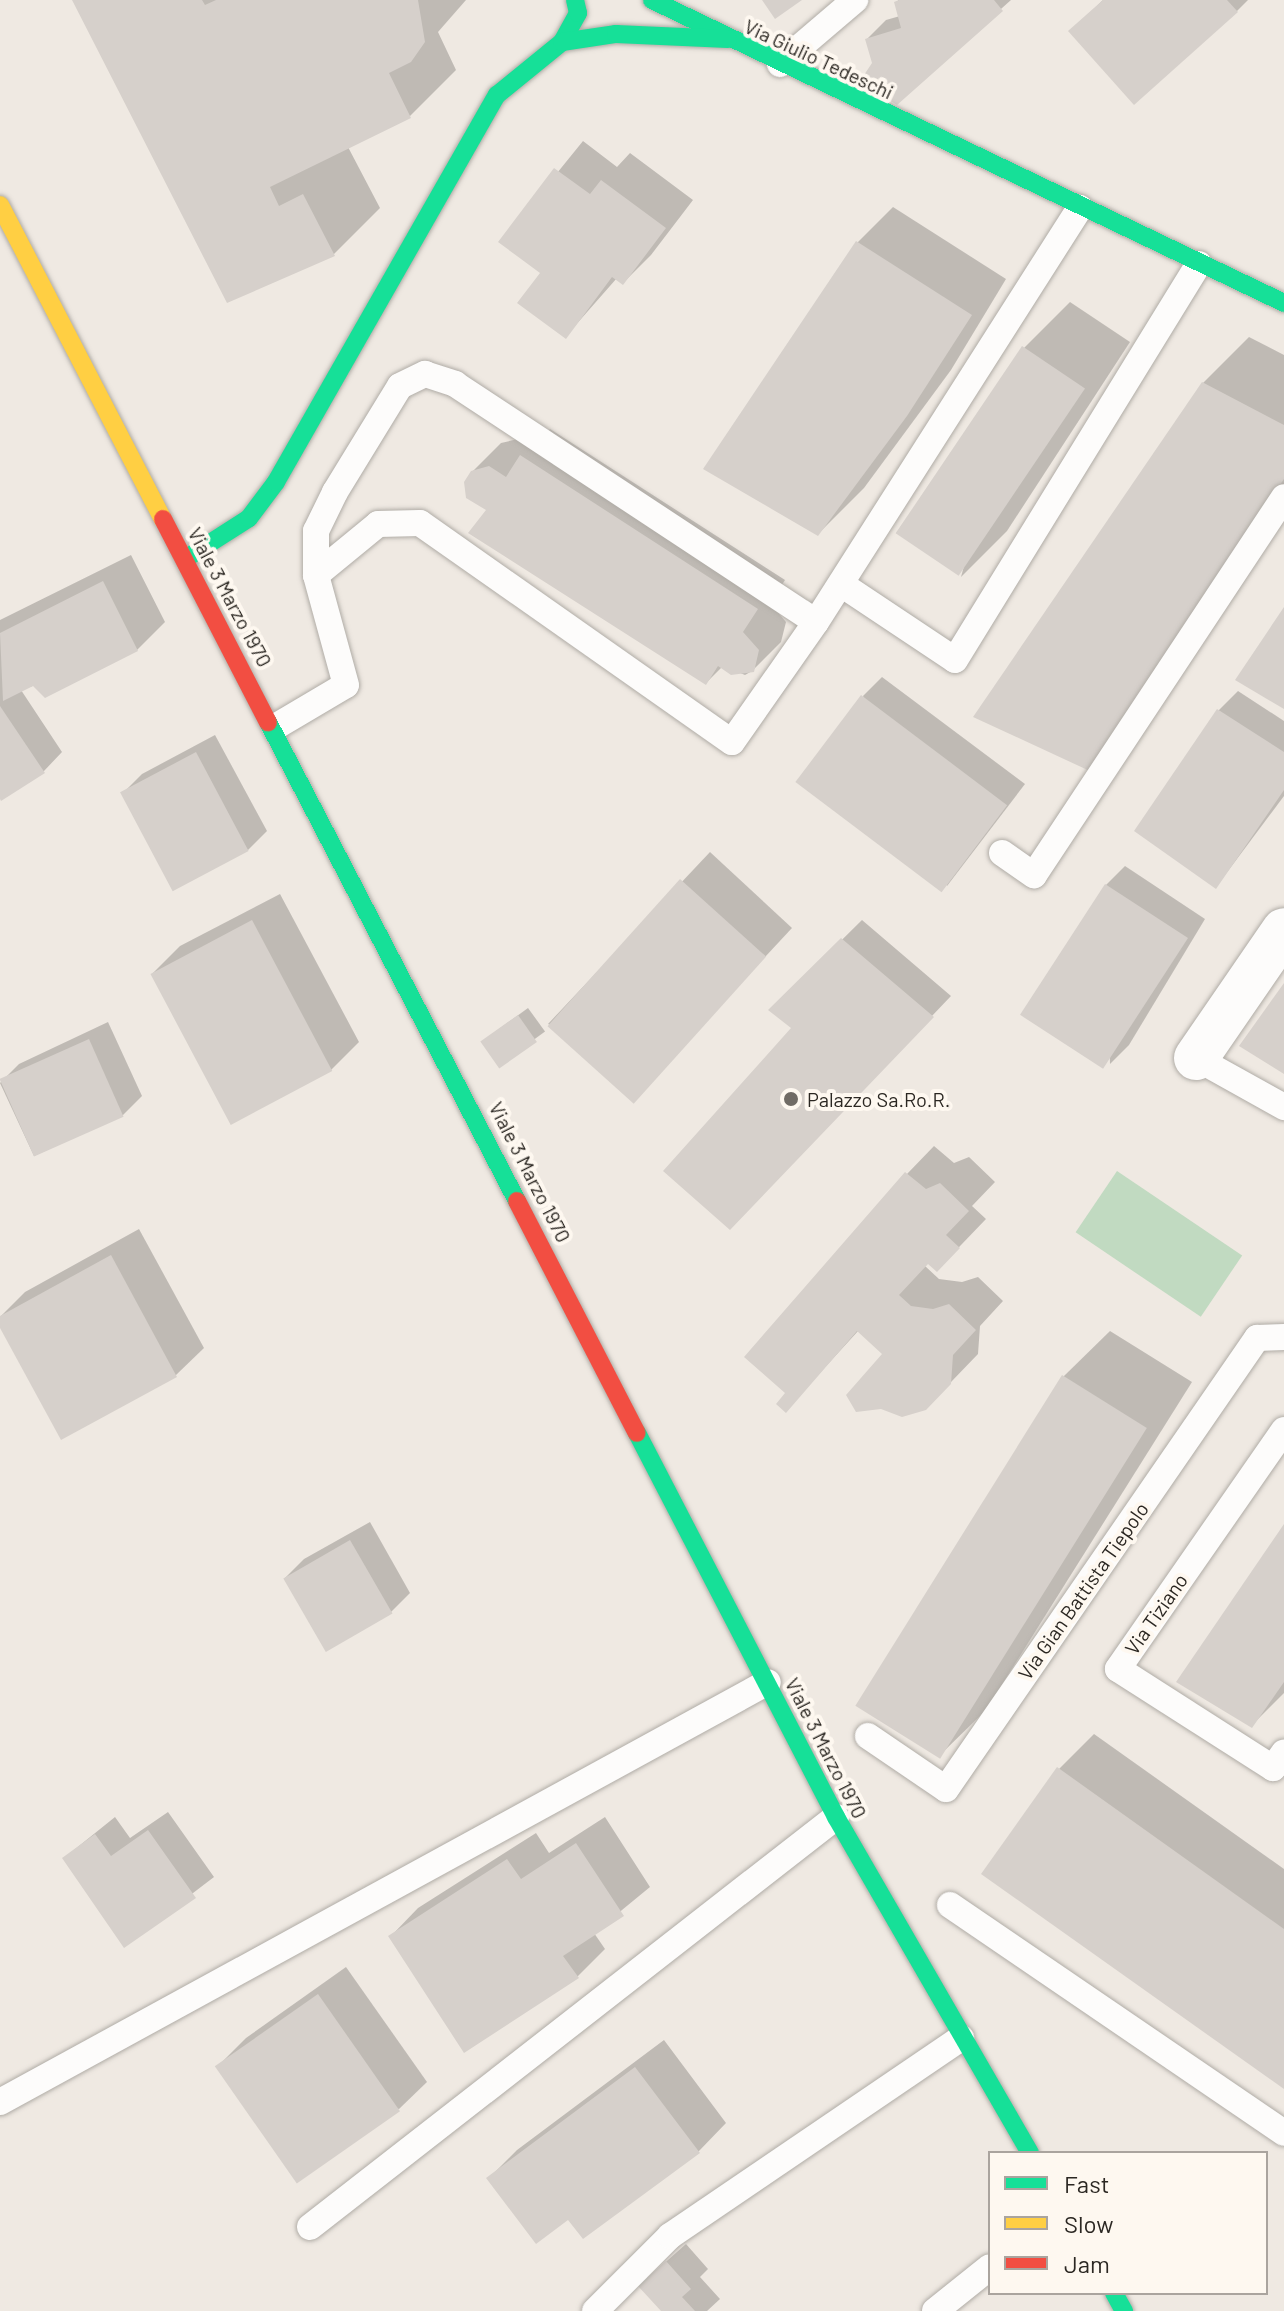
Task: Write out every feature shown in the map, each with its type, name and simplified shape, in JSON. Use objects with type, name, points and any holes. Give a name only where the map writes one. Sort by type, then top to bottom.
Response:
[{"type":"main road","points":[[185,559],[249,518],[276,482],[497,95],[562,42],[578,13],[575,0]]},
{"type":"main road","points":[[652,0],[728,39]]},
{"type":"main road","name":"Via Giulio Tedeschi","points":[[562,42],[616,34],[728,39],[1284,303]]},
{"type":"main road","name":"Viale 3 Marzo 1970","points":[[0,205],[275,727],[836,1817],[1029,2151]]},
{"type":"street","points":[[1196,1058],[1284,930]]},
{"type":"lane","points":[[780,64],[855,0]]},
{"type":"lane","points":[[316,575],[349,543],[378,524],[420,523],[732,742],[844,586],[1080,208]]},
{"type":"lane","points":[[844,586],[955,660],[1199,264]]},
{"type":"lane","points":[[275,727],[346,685],[316,575],[316,531],[335,492],[400,386],[425,374],[455,384],[816,622]]},
{"type":"lane","points":[[1002,853],[1034,875],[1284,497]]},
{"type":"lane","points":[[1196,1058],[1284,1107]]},
{"type":"lane","name":"Via Gian Battista Tiepolo","points":[[868,1736],[946,1789],[1257,1338],[1284,1337]]},
{"type":"lane","name":"Via Tiziano","points":[[1284,1430],[1118,1669],[1273,1768],[1284,1752]]},
{"type":"lane","points":[[0,2102],[768,1682]]},
{"type":"lane","points":[[310,2227],[836,1817]]},
{"type":"lane","points":[[950,1905],[1284,2133]]},
{"type":"lane","points":[[595,2311],[670,2236],[961,2038]]},
{"type":"lane","points":[[935,2311],[988,2269]]},
{"type":"green space","points":[[1117,1171],[1242,1255],[1201,1317],[1076,1232]]},
{"type":"building","points":[[72,0],[202,0],[205,5],[216,0],[418,0],[425,42],[411,62],[389,73],[411,118],[270,187],[279,206],[303,194],[335,256],[227,303]]},
{"type":"building","points":[[762,0],[802,0],[775,19]]},
{"type":"building","points":[[994,0],[1003,11],[897,105],[860,81],[872,63],[865,39],[901,28],[894,2]]},
{"type":"building","points":[[1103,0],[1227,0],[1238,12],[1134,105],[1068,31]]},
{"type":"building","points":[[554,168],[590,194],[601,180],[666,228],[623,285],[612,277],[566,339],[517,303],[540,273],[498,242]]},
{"type":"building","points":[[856,241],[972,315],[907,416],[818,536],[703,469]]},
{"type":"building","points":[[1022,346],[1085,388],[959,576],[896,533]]},
{"type":"building","points":[[1202,382],[1284,425],[1284,479],[1092,772],[973,717]]},
{"type":"building","points":[[520,455],[758,609],[743,632],[759,650],[754,672],[731,675],[718,666],[706,685],[468,533],[486,510],[466,498],[464,482],[471,471],[489,466],[506,477]]},
{"type":"building","points":[[103,581],[138,651],[45,698],[33,686],[3,701],[0,633]]},
{"type":"building","points":[[1284,607],[1284,709],[1235,680]]},
{"type":"building","points":[[861,695],[1007,805],[942,892],[795,782]]},
{"type":"building","points":[[0,706],[45,773],[1,801],[0,799]]},
{"type":"building","points":[[1217,709],[1284,752],[1284,790],[1216,889],[1134,831]]},
{"type":"building","points":[[196,752],[249,851],[173,891],[120,792]]},
{"type":"building","points":[[680,879],[766,957],[634,1104],[548,1026]]},
{"type":"building","points":[[1105,884],[1188,938],[1103,1069],[1020,1015]]},
{"type":"building","points":[[252,920],[332,1071],[231,1125],[150,974]]},
{"type":"building","name":"Palazzo Sa.Ro.R.","points":[[841,938],[934,1017],[730,1230],[663,1171],[791,1028],[768,1010]]},
{"type":"building","points":[[1284,983],[1284,1074],[1239,1046]]},
{"type":"building","points":[[518,1015],[537,1042],[499,1068],[480,1041]]},
{"type":"building","points":[[89,1039],[124,1117],[34,1157],[0,1079]]},
{"type":"building","points":[[905,1172],[926,1189],[940,1183],[969,1211],[946,1235],[960,1248],[937,1272],[928,1264],[899,1295],[911,1306],[933,1309],[949,1304],[976,1330],[953,1355],[951,1384],[926,1410],[902,1417],[881,1409],[856,1412],[846,1395],[882,1354],[857,1331],[786,1413],[776,1404],[785,1393],[744,1357]]},
{"type":"building","points":[[111,1255],[177,1377],[61,1440],[0,1328],[0,1316]]},
{"type":"building","points":[[1062,1375],[1147,1428],[940,1759],[855,1706]]},
{"type":"building","points":[[1284,1524],[1284,1682],[1252,1728],[1176,1682]]},
{"type":"building","points":[[350,1540],[392,1614],[326,1652],[283,1578]]},
{"type":"building","points":[[1057,1767],[1284,1929],[1284,2089],[981,1874]]},
{"type":"building","points":[[148,1830],[196,1898],[124,1948],[62,1858],[95,1834],[111,1856]]},
{"type":"building","points":[[576,1843],[624,1916],[563,1956],[579,1978],[464,2053],[388,1936],[507,1859],[521,1879]]},
{"type":"building","points":[[318,1994],[400,2111],[297,2183],[215,2066]]},
{"type":"building","points":[[635,2067],[700,2153],[583,2239],[568,2220],[536,2244],[486,2178]]},
{"type":"building","points":[[666,2261],[691,2289],[682,2297],[695,2311],[661,2311],[638,2286]]},
{"type":"traffic: fast","points":[[562,42],[578,13],[575,0]]},
{"type":"traffic: fast","points":[[652,0],[1284,303]]},
{"type":"traffic: fast","points":[[185,559],[249,518],[276,482],[497,95],[562,42],[616,34],[728,39]]},
{"type":"traffic: fast","points":[[268,722],[517,1201]]},
{"type":"traffic: fast","points":[[637,1433],[836,1817],[1029,2151]]},
{"type":"traffic: fast","points":[[1115,2295],[1124,2311]]},
{"type":"traffic: slow","points":[[0,205],[163,519]]},
{"type":"traffic: jam","points":[[163,519],[268,722]]},
{"type":"traffic: jam","points":[[517,1201],[637,1433]]},
{"type":"place","name":"Palazzo Sa.Ro.R.","points":[[791,1099]]}]
